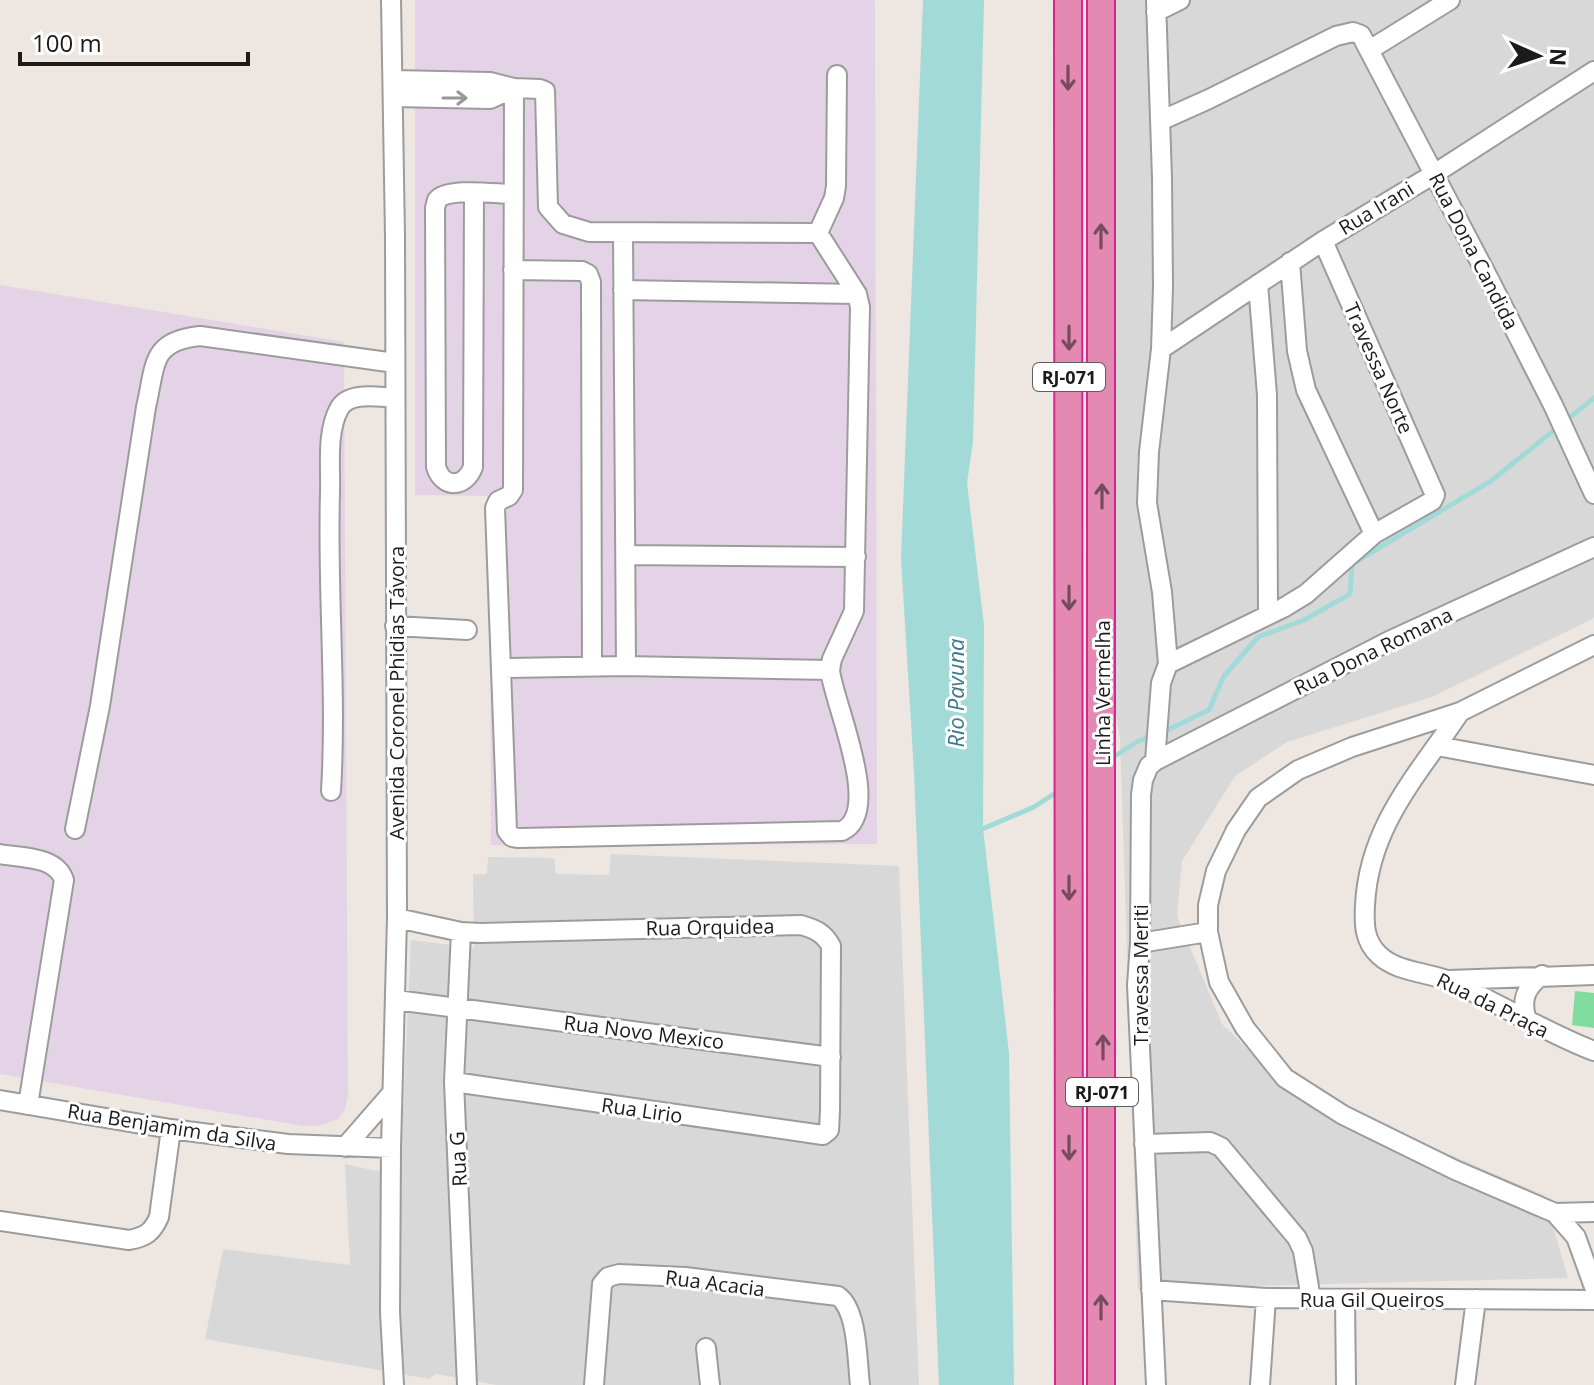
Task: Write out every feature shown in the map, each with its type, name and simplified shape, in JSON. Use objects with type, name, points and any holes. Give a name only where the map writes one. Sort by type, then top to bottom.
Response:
[{"type":"highway","name":"Linha Vermelha","points":[[1068,0],[1069,1385]]},
{"type":"highway","name":"Linha Vermelha","points":[[1101,0],[1101,1385]]},
{"type":"street","name":"Avenida Coronel Phidias Távora","points":[[391,0],[394,88],[397,918],[391,1148],[390,1312],[394,1385]]},
{"type":"street","points":[[1156,6],[1180,0]]},
{"type":"street","points":[[1160,121],[1336,36],[1353,32],[1361,35],[1371,49],[1450,0]]},
{"type":"street","name":"Travessa Meriti","points":[[1156,6],[1163,254],[1161,349],[1149,452],[1147,503],[1162,592],[1168,664],[1161,683],[1156,753],[1143,780],[1141,795],[1137,985],[1156,1385]]},
{"type":"street","name":"Rua Dona Candida","points":[[1371,49],[1553,405],[1594,494]]},
{"type":"street","name":"Rua Irani","points":[[1161,349],[1290,262],[1594,71]]},
{"type":"street","points":[[818,233],[834,198],[836,186],[837,75]]},
{"type":"street","points":[[394,88],[490,82],[545,91],[548,207],[554,217],[575,229],[623,234],[818,233]]},
{"type":"street","points":[[514,88],[513,490],[509,496],[498,501],[495,508],[507,831],[512,837],[842,831],[850,828],[859,790],[857,769],[830,670],[854,611],[860,307],[857,294],[818,233]]},
{"type":"street","points":[[474,193],[473,467],[469,476],[459,484],[447,483],[439,477],[436,467],[435,208],[441,195],[474,193],[513,194]]},
{"type":"street","points":[[623,234],[626,666]]},
{"type":"street","name":"Travessa Norte","points":[[1323,241],[1435,495],[1432,501],[1374,534]]},
{"type":"street","points":[[1168,664],[1306,594],[1374,534],[1306,390],[1297,351],[1290,262]]},
{"type":"street","points":[[513,270],[582,271],[588,274],[591,282],[592,666]]},
{"type":"street","points":[[1258,284],[1267,395],[1268,614]]},
{"type":"street","points":[[623,290],[857,294]]},
{"type":"street","points":[[75,829],[100,706],[146,407],[157,361],[164,347],[177,339],[200,336],[395,363]]},
{"type":"street","points":[[331,791],[329,552],[332,434],[339,408],[347,400],[361,397],[395,398]]},
{"type":"street","name":"Rua Dona Romana","points":[[1156,753],[1594,547]]},
{"type":"street","points":[[626,555],[856,557]]},
{"type":"street","points":[[395,626],[467,630]]},
{"type":"street","points":[[1594,645],[1460,712],[1352,747],[1298,770],[1258,798],[1236,830],[1216,871],[1208,905],[1208,932],[1219,982],[1245,1028],[1285,1078],[1357,1122],[1455,1170],[1555,1213],[1594,1212]]},
{"type":"street","points":[[501,668],[626,666],[830,670]]},
{"type":"street","name":"Rua da Praça","points":[[1460,712],[1389,816],[1376,844],[1368,872],[1364,925],[1369,945],[1398,966],[1449,980],[1562,1039],[1594,1051]]},
{"type":"street","points":[[1437,746],[1594,775]]},
{"type":"street","points":[[0,854],[52,863],[61,869],[64,880],[28,1105]]},
{"type":"street","name":"Rua Orquidea","points":[[397,918],[461,932],[790,925],[815,928],[826,936],[831,946],[829,1130]]},
{"type":"street","name":"Rua G","points":[[461,932],[454,1082],[467,1385]]},
{"type":"street","points":[[1140,943],[1208,932]]},
{"type":"street","points":[[1527,1020],[1524,1011],[1526,991],[1542,975]]},
{"type":"street","points":[[1449,980],[1594,975]]},
{"type":"street","points":[[396,1000],[457,1008]]},
{"type":"street","name":"Rua Novo Mexico","points":[[457,1008],[831,1057]]},
{"type":"street","name":"Rua Lirio","points":[[454,1082],[794,1133],[823,1135],[829,1130]]},
{"type":"street","points":[[345,1147],[392,1093]]},
{"type":"street","name":"Rua Benjamim da Silva","points":[[0,1100],[171,1129],[288,1144],[391,1148]]},
{"type":"street","points":[[0,1221],[129,1240],[143,1238],[153,1229],[159,1217],[171,1129]]},
{"type":"street","points":[[1144,1144],[1210,1142],[1221,1147],[1297,1238],[1303,1251],[1310,1293]]},
{"type":"street","points":[[1555,1213],[1576,1237],[1594,1287]]},
{"type":"street","name":"Rua Acacia","points":[[594,1385],[602,1284],[608,1277],[619,1274],[685,1277],[838,1296],[852,1317],[860,1385]]},
{"type":"street","name":"Rua Gil Queiros","points":[[1151,1290],[1266,1298],[1594,1300]]},
{"type":"street","points":[[1260,1385],[1266,1298]]},
{"type":"street","points":[[1345,1299],[1346,1385]]},
{"type":"street","points":[[1465,1385],[1476,1299]]},
{"type":"street","points":[[706,1348],[710,1385]]},
{"type":"shaded area","points":[[415,0],[875,0],[877,844],[491,845],[490,496],[415,495]]},
{"type":"shaded area","points":[[1109,0],[1594,0],[1594,618],[1432,697],[1287,742],[1235,776],[1182,861],[1177,916],[1222,1024],[1284,1084],[1544,1195],[1568,1278],[1138,1289],[1120,738],[1109,671]]},
{"type":"shaded area","points":[[0,285],[344,342],[348,1096],[345,1109],[338,1119],[319,1126],[303,1126],[0,1074]]},
{"type":"shaded area","points":[[611,854],[899,866],[919,1385],[497,1385],[436,1374],[429,1379],[205,1339],[223,1249],[350,1265],[345,1164],[400,1176],[411,940],[474,948],[473,874],[487,874],[488,857],[554,858],[556,874],[609,875]]},
{"type":"green space","points":[[1575,991],[1594,993],[1594,1028],[1572,1025]]},
{"type":"water","name":"Rio Pavuna","points":[[923,0],[984,0],[973,441],[967,483],[984,625],[983,828],[1009,1053],[1014,1385],[939,1385],[914,772],[901,558]]},
{"type":"waterway","points":[[1163,732],[1209,710],[1224,676],[1258,637],[1304,620],[1350,594],[1352,564],[1491,481],[1594,398]]},
{"type":"waterway","points":[[1110,759],[1153,735]]},
{"type":"waterway","points":[[980,830],[1034,807],[1060,790]]}]
